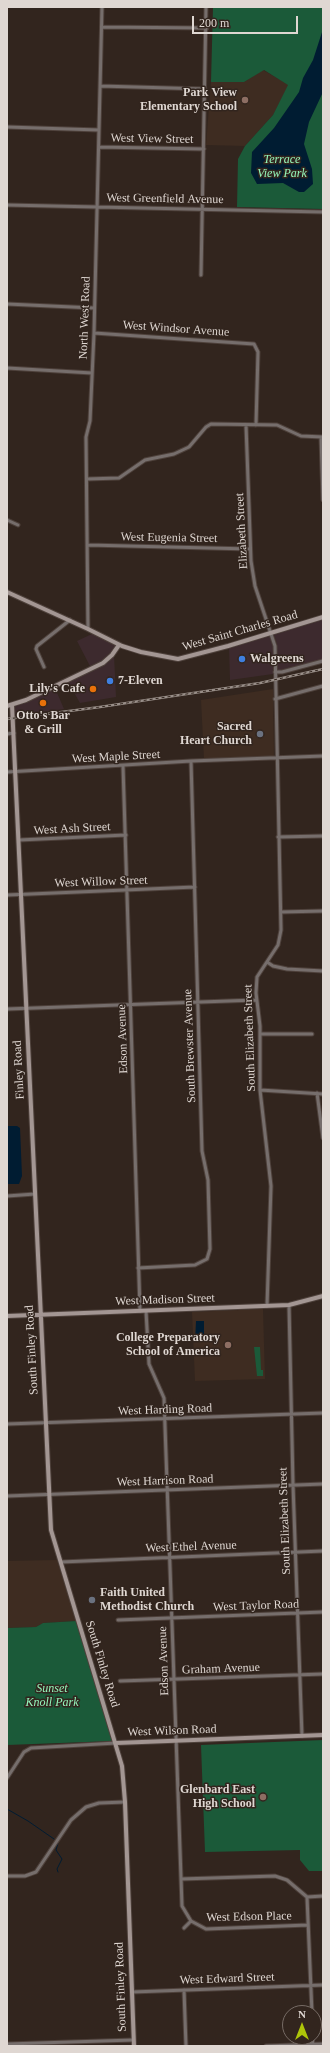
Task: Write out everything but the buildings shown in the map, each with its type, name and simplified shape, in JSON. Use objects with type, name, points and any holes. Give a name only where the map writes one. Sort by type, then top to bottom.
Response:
[{"type":"main road","name":"West Saint Charles Road","points":[[7,592],[70,620],[119,645],[141,652],[182,658],[323,617]]},
{"type":"main road","points":[[7,706],[37,696],[103,664],[119,645]]},
{"type":"main road","name":"Finley Road","points":[[12,705],[35,1194]]},
{"type":"main road","name":"South Finley Road","points":[[35,1194],[51,1530],[122,1766],[125,1802],[134,2046]]},
{"type":"main road","name":"West Madison Street","points":[[7,1316],[289,1305],[323,1296]]},
{"type":"main road","name":"West Wilson Road","points":[[116,1743],[323,1735]]},
{"type":"street","name":"North West Road","points":[[88,629],[86,437],[90,421],[94,333],[102,7]]},
{"type":"street","points":[[201,275],[207,28],[206,7]]},
{"type":"street","points":[[102,27],[207,28]]},
{"type":"street","points":[[100,86],[205,89]]},
{"type":"street","points":[[7,127],[99,130]]},
{"type":"street","name":"West View Street","points":[[99,147],[204,150]]},
{"type":"street","name":"West Greenfield Avenue","points":[[7,205],[323,212]]},
{"type":"street","points":[[7,304],[94,308]]},
{"type":"street","name":"West Windsor Avenue","points":[[94,333],[250,343],[256,346],[258,352],[256,425]]},
{"type":"street","points":[[7,368],[92,373]]},
{"type":"street","points":[[87,479],[119,478],[145,460],[174,454],[189,446],[206,427],[211,424],[282,426],[301,436],[322,437],[323,500]]},
{"type":"street","name":"Elizabeth Street","points":[[246,425],[250,549],[255,586],[272,632]]},
{"type":"street","points":[[7,520],[18,525]]},
{"type":"street","name":"West Eugenia Street","points":[[88,545],[250,549]]},
{"type":"street","points":[[44,667],[36,650],[37,646],[70,620]]},
{"type":"street","name":"South Elizabeth Street","points":[[267,1306],[267,1269],[271,1186],[260,1090],[259,1010],[256,1000],[257,977],[278,945],[280,937],[281,912],[276,758],[275,646],[272,632]]},
{"type":"street","points":[[275,672],[282,672],[323,661]]},
{"type":"street","points":[[275,699],[323,686]]},
{"type":"street","points":[[7,734],[14,733]]},
{"type":"street","name":"West Maple Street","points":[[7,772],[191,761],[323,756]]},
{"type":"street","name":"South Brewster Avenue","points":[[138,1268],[195,1265],[207,1259],[210,1251],[208,1180],[202,1151],[191,761]]},
{"type":"street","name":"Edson Avenue","points":[[123,766],[140,1311]]},
{"type":"street","name":"West Ash Street","points":[[19,840],[126,835]]},
{"type":"street","points":[[278,838],[323,836]]},
{"type":"street","name":"West Willow Street","points":[[7,895],[195,887]]},
{"type":"street","points":[[281,912],[323,911]]},
{"type":"street","points":[[267,962],[273,966],[287,970],[323,971]]},
{"type":"street","points":[[7,1009],[256,1000]]},
{"type":"street","points":[[260,1034],[312,1034]]},
{"type":"street","points":[[260,1090],[323,1094]]},
{"type":"street","points":[[318,1094],[323,1138]]},
{"type":"street","points":[[7,1196],[35,1194]]},
{"type":"street","name":"South Elizabeth Street","points":[[289,1305],[293,1485],[302,1736]]},
{"type":"street","name":"Edson Avenue","points":[[146,1311],[149,1364],[163,1394],[165,1418],[181,1895]]},
{"type":"street","name":"West Harding Road","points":[[7,1424],[323,1413]]},
{"type":"street","name":"West Harrison Road","points":[[7,1496],[323,1484]]},
{"type":"street","name":"West Ethel Avenue","points":[[61,1562],[170,1556],[323,1551]]},
{"type":"street","name":"West Taylor Road","points":[[118,1620],[323,1612]]},
{"type":"street","name":"Graham Avenue","points":[[120,1681],[323,1674]]},
{"type":"street","name":"West Wilson Road","points":[[7,1778],[24,1752],[36,1747],[116,1743]]},
{"type":"street","points":[[7,1876],[25,1876],[36,1872],[67,1824],[86,1807],[99,1803],[125,1802]]},
{"type":"street","points":[[181,1879],[275,1876],[287,1880],[307,1897],[323,1896]]},
{"type":"street","name":"West Edson Place","points":[[181,1895],[184,1910],[191,1921],[203,1928],[213,1929],[308,1925]]},
{"type":"street","points":[[307,1897],[312,2005]]},
{"type":"street","name":"West Edson Place","points":[[184,1928],[191,1921]]},
{"type":"street","name":"West Edward Street","points":[[132,1992],[323,1985]]},
{"type":"street","points":[[184,1990],[186,2046]]},
{"type":"street","points":[[7,2044],[133,2040]]},
{"type":"street","points":[[266,2046],[312,2045]]},
{"type":"shaded area","name":"Park View Elementary School","points":[[263,70],[289,85],[273,115],[245,146],[206,145],[211,82],[244,82]]},
{"type":"shaded area","points":[[323,618],[323,660],[277,671],[277,644],[273,633]]},
{"type":"shaded area","points":[[94,633],[117,645],[109,657],[91,668],[77,641]]},
{"type":"shaded area","points":[[270,635],[274,646],[273,674],[230,680],[229,647]]},
{"type":"shaded area","points":[[114,655],[116,697],[80,703],[68,682],[104,664]]},
{"type":"shaded area","points":[[55,688],[64,709],[14,716],[13,706]]},
{"type":"shaded area","points":[[273,689],[274,756],[204,759],[201,700]]},
{"type":"shaded area","name":"College Preparatory School of America","points":[[263,1309],[265,1379],[195,1381],[192,1312]]},
{"type":"shaded area","points":[[57,1560],[76,1621],[43,1623],[36,1627],[7,1628],[7,1561]]},
{"type":"green space","name":"Terrace View Park","points":[[213,7],[323,7],[323,209],[237,207],[238,159],[245,146],[273,115],[288,85],[264,70],[244,82],[211,82]]},
{"type":"green space","points":[[254,1347],[260,1347],[261,1370],[263,1370],[263,1376],[257,1376]]},
{"type":"green space","name":"Sunset Knoll Park","points":[[76,1621],[113,1741],[7,1745],[7,1628],[36,1627],[43,1623]]},
{"type":"green space","name":"Glenbard East High School","points":[[323,1740],[323,1871],[309,1871],[300,1860],[300,1850],[205,1852],[201,1745]]},
{"type":"water","points":[[323,29],[323,92],[309,122],[304,144],[312,169],[313,184],[304,192],[299,192],[283,183],[257,184],[251,173],[252,152],[274,128],[299,92],[303,78],[313,60]]},
{"type":"water","points":[[7,1126],[17,1126],[20,1128],[22,1176],[19,1184],[7,1184]]},
{"type":"water","points":[[196,1321],[204,1321],[204,1342],[195,1342]]},
{"type":"waterway","points":[[7,1809],[54,1839]]},
{"type":"waterway","points":[[58,1843],[56,1850],[62,1859],[57,1869],[58,1872]]},
{"type":"railway","points":[[7,719],[100,707],[260,683],[323,669]]},
{"type":"place","name":"Park View Elementary School","points":[[245,100]]},
{"type":"place","name":"Walgreens","points":[[242,659]]},
{"type":"place","name":"7-Eleven","points":[[110,681]]},
{"type":"place","name":"Lily's Cafe","points":[[93,689]]},
{"type":"place","name":"Otto's Bar & Grill","points":[[43,703]]},
{"type":"place","name":"Sacred Heart Church","points":[[260,734]]},
{"type":"place","name":"College Preparatory School of America","points":[[228,1345]]},
{"type":"place","name":"Faith United Methodist Church","points":[[92,1600]]},
{"type":"place","name":"Glenbard East High School","points":[[263,1797]]}]
